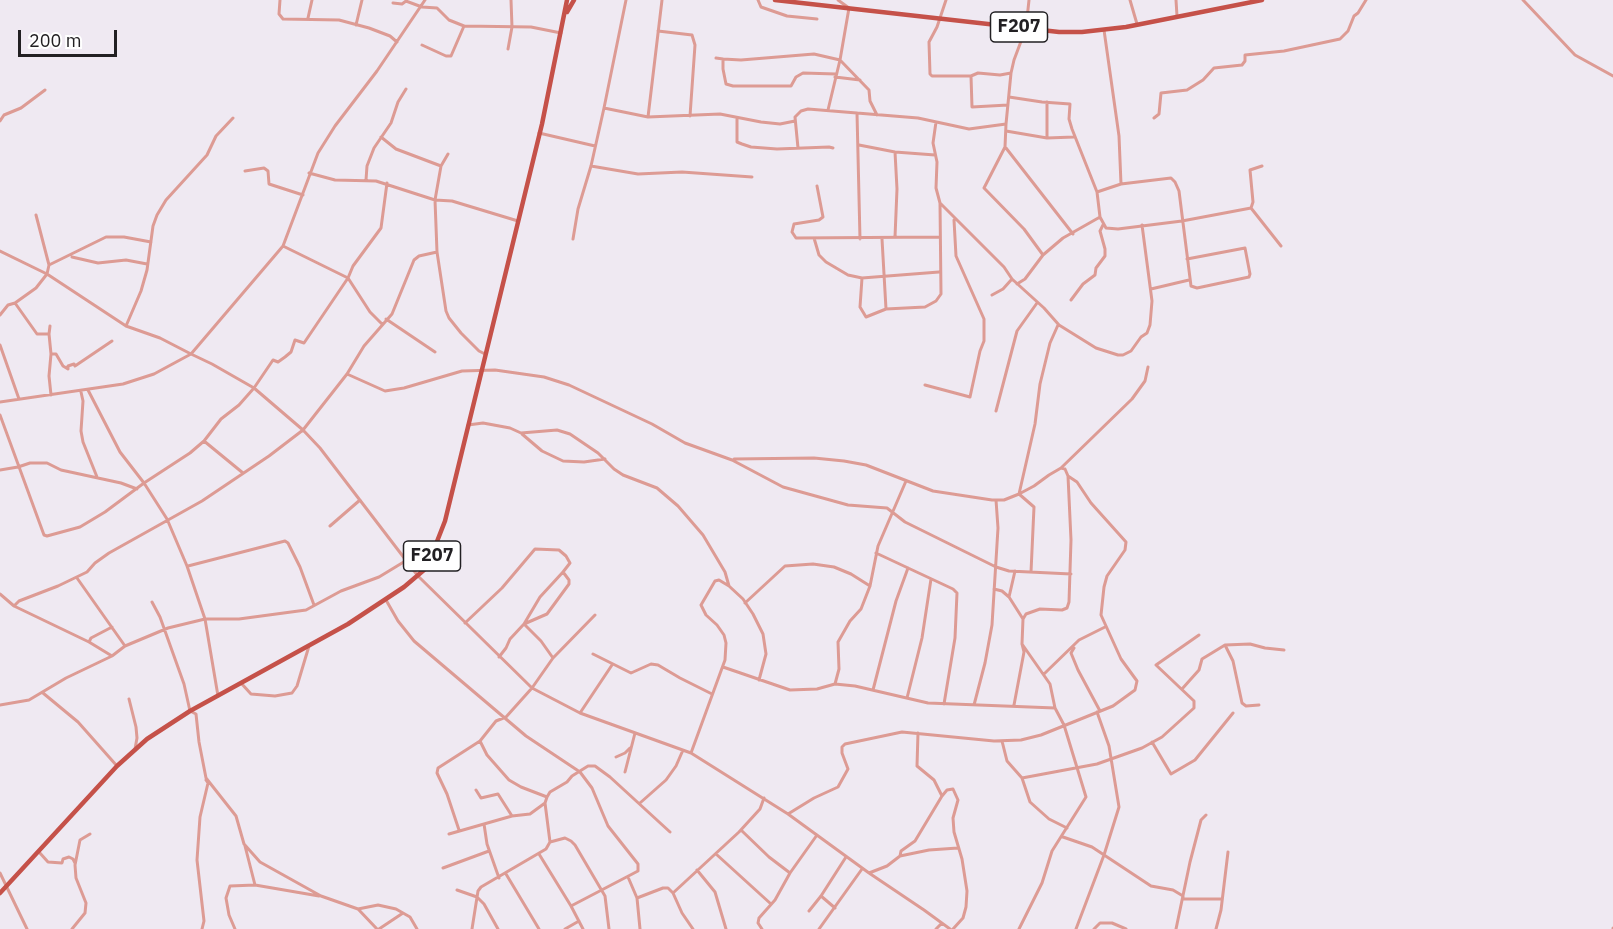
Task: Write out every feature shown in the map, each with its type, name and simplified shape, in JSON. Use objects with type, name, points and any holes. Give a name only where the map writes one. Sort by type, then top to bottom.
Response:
[{"type":"main road","name":"F207","points":[[0,893],[117,766],[167,724],[348,624],[404,587],[418,576],[429,562],[440,537],[468,426],[539,133],[567,0]]},
{"type":"main road","name":"F207","points":[[564,18],[574,0]]},
{"type":"main road","name":"F207","points":[[775,0],[1059,32],[1104,30],[1262,0]]},
{"type":"street","points":[[280,0],[278,10],[280,17],[330,19],[390,36],[397,42]]},
{"type":"street","points":[[309,18],[312,0]]},
{"type":"street","points":[[356,25],[362,0]]},
{"type":"street","points":[[0,402],[123,384],[138,380],[191,354],[283,246],[318,153],[425,0]]},
{"type":"street","points":[[508,49],[512,27],[511,0]]},
{"type":"street","points":[[573,239],[578,209],[591,166],[604,108],[626,0]]},
{"type":"street","points":[[648,117],[662,0]]},
{"type":"street","points":[[758,0],[761,7],[787,16],[817,19]]},
{"type":"street","points":[[828,110],[849,8],[838,0]]},
{"type":"street","points":[[946,0],[929,42],[930,74],[932,76],[970,76],[978,72],[1000,75],[1011,73]]},
{"type":"street","points":[[1029,0],[1026,28],[1011,73],[1005,147],[984,188],[1024,230],[1043,255]]},
{"type":"street","points":[[1130,0],[1137,24]]},
{"type":"street","points":[[1176,0],[1177,16]]},
{"type":"street","points":[[1223,0],[1223,9]]},
{"type":"street","points":[[1154,118],[1159,114],[1161,93],[1187,90],[1203,80],[1214,68],[1242,65],[1245,55],[1284,51],[1340,39],[1348,32],[1354,16],[1366,0]]},
{"type":"street","points":[[1523,0],[1575,55],[1613,76]]},
{"type":"street","points":[[393,3],[402,4],[406,1],[422,7],[436,8],[448,20],[464,26],[531,27],[561,33]]},
{"type":"street","points":[[422,45],[451,56],[464,26]]},
{"type":"street","points":[[1104,30],[1119,136],[1121,184]]},
{"type":"street","points":[[658,31],[692,35],[695,45],[690,116]]},
{"type":"street","points":[[716,58],[741,60],[814,54],[840,60],[869,90],[870,101],[877,115]]},
{"type":"street","points":[[723,59],[726,84],[733,86],[791,86],[798,75],[836,76],[861,81]]},
{"type":"street","points":[[970,76],[972,107],[1008,105]]},
{"type":"street","points":[[366,180],[367,166],[374,148],[391,123],[405,89]]},
{"type":"street","points":[[0,121],[4,115],[21,108],[45,90]]},
{"type":"street","points":[[1009,97],[1070,104],[1069,119],[1074,137],[1097,192],[1100,217],[1106,228],[1118,229],[1182,221],[1251,208]]},
{"type":"street","points":[[1047,102],[1047,138]]},
{"type":"street","points":[[604,108],[648,117],[720,114],[780,124],[795,121]]},
{"type":"street","points":[[0,109],[4,115]]},
{"type":"street","points":[[798,147],[795,117],[801,111],[828,110],[918,118],[976,129],[994,124],[1006,124]]},
{"type":"street","points":[[857,113],[860,239]]},
{"type":"street","points":[[126,326],[141,291],[157,215],[166,200],[207,155],[216,136],[233,118]]},
{"type":"street","points":[[737,118],[737,142],[751,147],[832,148]]},
{"type":"street","points":[[862,278],[861,307],[863,316],[867,317],[886,309],[925,307],[936,300],[942,290],[940,203],[936,188],[937,162],[933,143],[936,122]]},
{"type":"street","points":[[1006,131],[1047,138],[1074,137]]},
{"type":"street","points":[[539,133],[595,146]]},
{"type":"street","points":[[381,137],[396,149],[441,166]]},
{"type":"street","points":[[858,145],[895,152],[935,155]]},
{"type":"street","points":[[1005,147],[1073,234]]},
{"type":"street","points":[[895,152],[897,189],[895,238]]},
{"type":"street","points":[[448,154],[441,166],[435,200],[437,252],[446,311],[449,318],[473,345],[485,354]]},
{"type":"street","points":[[591,166],[638,174],[682,172],[752,177]]},
{"type":"street","points":[[1251,208],[1253,202],[1250,170],[1262,166]]},
{"type":"street","points":[[245,171],[264,168],[268,171],[269,184],[303,195]]},
{"type":"street","points":[[309,173],[335,180],[387,183],[435,200],[452,201],[518,221]]},
{"type":"street","points":[[1097,192],[1121,184],[1140,183],[1168,177],[1173,180],[1179,191],[1189,280],[1191,286],[1197,288],[1249,276],[1250,272],[1245,248],[1187,259]]},
{"type":"street","points":[[0,415],[44,535],[80,527],[105,513],[204,441],[221,419],[239,405],[254,388],[273,360],[282,361],[291,352],[295,340],[304,344],[348,278],[353,266],[381,228],[387,183]]},
{"type":"street","points":[[817,186],[823,217],[792,226],[793,235],[796,238],[940,237]]},
{"type":"street","points":[[940,203],[1059,325],[1096,348],[1123,356],[1131,351],[1141,337],[1147,333],[1150,325],[1151,289],[1142,225]]},
{"type":"street","points":[[1251,208],[1281,246]]},
{"type":"street","points":[[0,315],[8,305],[15,303],[36,288],[47,274],[50,265],[36,215]]},
{"type":"street","points":[[1017,284],[1025,279],[1043,255],[1063,238],[1100,217]]},
{"type":"street","points":[[925,385],[970,397],[984,340],[984,319],[956,256],[954,218]]},
{"type":"street","points":[[1071,300],[1083,284],[1095,275],[1096,268],[1105,256],[1100,231],[1103,225]]},
{"type":"street","points":[[50,265],[106,237],[124,237],[151,242]]},
{"type":"street","points":[[814,238],[819,255],[848,275],[862,278],[940,272]]},
{"type":"street","points":[[882,239],[886,309]]},
{"type":"street","points":[[283,246],[348,278],[370,312],[382,324]]},
{"type":"street","points":[[0,252],[47,274],[126,326],[160,338],[254,388],[303,430],[320,448],[418,576],[532,688],[549,699],[580,713],[691,753],[788,814],[862,869],[951,929],[963,918],[967,891],[954,818],[958,800],[953,789],[950,788],[942,796],[915,841],[901,851],[900,856]]},
{"type":"street","points":[[14,606],[19,601],[77,578],[109,554],[202,501],[303,430],[347,374],[364,346],[392,314],[414,260],[419,256],[437,252]]},
{"type":"street","points":[[70,256],[98,263],[126,260],[147,264]]},
{"type":"street","points":[[992,295],[1004,289],[1012,279]]},
{"type":"street","points":[[1151,289],[1189,280]]},
{"type":"street","points":[[15,303],[37,334],[49,334]]},
{"type":"street","points":[[996,411],[1017,331],[1037,303]]},
{"type":"street","points":[[386,319],[435,352]]},
{"type":"street","points":[[1019,494],[1035,424],[1040,384],[1050,343],[1059,325]]},
{"type":"street","points":[[50,326],[51,395]]},
{"type":"street","points":[[51,354],[56,354],[63,366],[68,369],[68,366],[74,364],[75,366],[112,341]]},
{"type":"street","points":[[0,345],[19,399]]},
{"type":"street","points":[[732,459],[844,460],[866,465],[933,491],[1004,500],[1019,494],[1061,468],[1132,399],[1145,381],[1148,367]]},
{"type":"street","points":[[347,374],[385,391],[393,391],[462,371],[495,370],[544,377],[569,385],[652,424],[685,443],[732,459],[783,487],[848,505],[887,508],[905,522],[996,567],[1015,571],[1071,574]]},
{"type":"street","points":[[88,390],[120,452],[144,483],[167,519],[187,566],[205,619],[218,696]]},
{"type":"street","points":[[80,391],[83,401],[81,431],[83,442],[93,472],[98,479]]},
{"type":"street","points":[[468,426],[483,423],[496,424],[521,433],[542,451],[563,461],[584,462],[605,459]]},
{"type":"street","points":[[521,433],[557,430],[570,434],[623,475],[657,488],[678,506],[703,535],[725,572],[729,585]]},
{"type":"street","points":[[204,441],[243,473]]},
{"type":"street","points":[[0,470],[30,463],[47,463],[61,470],[122,483],[137,489]]},
{"type":"street","points":[[1014,705],[1024,652],[1023,619],[1026,614],[1040,609],[1062,610],[1067,608],[1069,602],[1071,574],[1068,476],[1066,470],[1061,468]]},
{"type":"street","points":[[788,814],[838,787],[848,769],[842,753],[842,747],[846,744],[902,732],[1002,741],[1021,740],[1041,735],[1099,711],[1135,690],[1137,681],[1121,659],[1101,615],[1107,576],[1125,550],[1126,542],[1091,502],[1077,482],[1068,476]]},
{"type":"street","points":[[835,684],[839,669],[838,642],[850,621],[861,609],[870,586],[876,553],[906,481]]},
{"type":"street","points":[[1019,494],[1034,507],[1031,572]]},
{"type":"street","points":[[330,526],[360,500]]},
{"type":"street","points":[[974,705],[992,625],[998,528],[996,500]]},
{"type":"street","points":[[187,566],[285,541],[300,567],[314,605]]},
{"type":"street","points":[[465,623],[502,588],[535,549],[559,550],[570,563],[540,597],[524,624],[510,639],[499,657]]},
{"type":"street","points":[[876,553],[953,589],[958,597],[955,638],[944,704]]},
{"type":"street","points":[[0,705],[29,700],[66,678],[112,656],[125,646],[165,629],[205,619],[239,619],[306,610],[341,591],[379,577],[407,560]]},
{"type":"street","points":[[745,603],[785,566],[813,564],[834,567],[870,586]]},
{"type":"street","points":[[873,690],[896,601],[909,568]]},
{"type":"street","points":[[1009,597],[1015,571]]},
{"type":"street","points":[[524,624],[547,614],[569,584],[563,572]]},
{"type":"street","points":[[77,578],[125,646]]},
{"type":"street","points":[[907,698],[922,638],[931,578]]},
{"type":"street","points":[[691,753],[723,667],[726,643],[724,635],[706,615],[701,605],[715,581],[719,580],[729,585],[756,620],[765,643],[766,654],[759,680]]},
{"type":"street","points":[[994,589],[1002,591],[1009,597],[1023,619]]},
{"type":"street","points":[[0,594],[14,606],[89,642],[112,656]]},
{"type":"street","points":[[385,599],[398,621],[414,641],[526,736],[580,772],[592,788],[608,826],[638,864],[638,871],[571,906]]},
{"type":"street","points":[[152,602],[165,629],[184,684],[190,711],[196,714],[199,742],[208,783],[200,817],[197,860],[204,921],[202,929]]},
{"type":"street","points":[[459,830],[438,768],[480,741],[496,721],[506,717],[532,688],[553,658],[595,615]]},
{"type":"street","points":[[524,624],[541,640],[553,658]]},
{"type":"street","points":[[89,642],[91,638],[112,627]]},
{"type":"street","points":[[1044,674],[1078,640],[1105,627]]},
{"type":"street","points":[[1022,778],[1111,760],[1142,748],[1162,737],[1194,708],[1194,701],[1156,665],[1199,634]]},
{"type":"street","points":[[1019,929],[1042,883],[1052,851],[1063,837],[1068,823],[1077,814],[1078,807],[1086,797],[1064,725],[1055,708],[1050,684],[1022,644]]},
{"type":"street","points":[[1075,644],[1071,653],[1099,711],[1109,746],[1119,807],[1104,855],[1076,929]]},
{"type":"street","points":[[1182,689],[1199,670],[1202,658],[1225,645],[1250,644],[1284,650]]},
{"type":"street","points":[[241,683],[250,694],[276,696],[292,693],[297,686],[309,645]]},
{"type":"street","points":[[1225,645],[1233,661],[1242,703],[1246,706],[1259,705]]},
{"type":"street","points":[[593,654],[633,673],[651,664],[658,665],[712,694]]},
{"type":"street","points":[[580,713],[612,664]]},
{"type":"street","points":[[723,667],[790,690],[817,689],[835,684],[928,703],[1055,708]]},
{"type":"street","points":[[43,693],[78,722],[117,766]]},
{"type":"street","points":[[129,699],[136,727],[135,749]]},
{"type":"street","points":[[1152,742],[1171,774],[1196,760],[1233,713]]},
{"type":"street","points":[[625,772],[635,733]]},
{"type":"street","points":[[918,733],[917,766],[934,780],[942,796]]},
{"type":"street","points":[[480,741],[487,755],[509,780],[521,788],[547,797]]},
{"type":"street","points":[[1002,741],[1007,761],[1022,778],[1030,802],[1049,819],[1067,828]]},
{"type":"street","points":[[616,757],[632,747]]},
{"type":"street","points":[[640,803],[666,780],[683,750]]},
{"type":"street","points":[[472,929],[477,897],[481,887],[546,849],[550,842],[545,802],[547,797],[550,792],[588,766],[595,766],[640,803],[670,832]]},
{"type":"street","points":[[206,778],[236,816],[255,885]]},
{"type":"street","points":[[205,793],[214,789]]},
{"type":"street","points":[[476,789],[481,798],[498,794],[512,816]]},
{"type":"street","points":[[673,893],[741,830],[760,809],[764,798]]},
{"type":"street","points":[[450,834],[512,816],[530,814],[545,802]]},
{"type":"street","points":[[1176,929],[1188,869],[1202,820],[1206,815]]},
{"type":"street","points":[[484,824],[489,852],[499,878]]},
{"type":"street","points":[[741,830],[769,857],[790,873]]},
{"type":"street","points":[[72,929],[85,913],[86,903],[76,878],[75,864],[80,840],[90,834]]},
{"type":"street","points":[[762,929],[758,921],[817,835]]},
{"type":"street","points":[[1063,837],[1092,847],[1151,886],[1173,890],[1183,896],[1183,899]]},
{"type":"street","points":[[550,842],[564,838],[572,841],[602,890],[607,905],[609,929]]},
{"type":"street","points":[[244,844],[260,862],[321,896],[358,909],[378,929],[403,913]]},
{"type":"street","points":[[869,873],[887,866],[900,856],[929,850],[958,848]]},
{"type":"street","points":[[39,852],[48,862],[62,863],[63,859],[69,857],[75,864]]},
{"type":"street","points":[[443,868],[489,852]]},
{"type":"street","points":[[1216,929],[1220,920],[1228,852]]},
{"type":"street","points":[[539,854],[583,929]]},
{"type":"street","points":[[716,854],[771,904]]},
{"type":"street","points":[[809,911],[846,857]]},
{"type":"street","points":[[820,929],[862,869]]},
{"type":"street","points":[[697,870],[715,892],[726,929]]},
{"type":"street","points":[[0,873],[27,929]]},
{"type":"street","points":[[506,874],[539,929]]},
{"type":"street","points":[[628,877],[637,898],[640,929]]},
{"type":"street","points":[[235,929],[229,915],[226,898],[230,886],[255,885],[321,896]]},
{"type":"street","points":[[637,898],[668,888],[693,929]]},
{"type":"street","points":[[458,890],[477,897],[484,904],[498,929]]},
{"type":"street","points":[[821,896],[835,908]]},
{"type":"street","points":[[1183,899],[1222,898]]},
{"type":"street","points":[[358,909],[378,905],[396,909],[410,917],[417,929]]},
{"type":"street","points":[[565,929],[579,921]]},
{"type":"street","points":[[936,929],[942,923]]},
{"type":"street","points":[[1094,929],[1100,923],[1112,923],[1126,929]]}]
